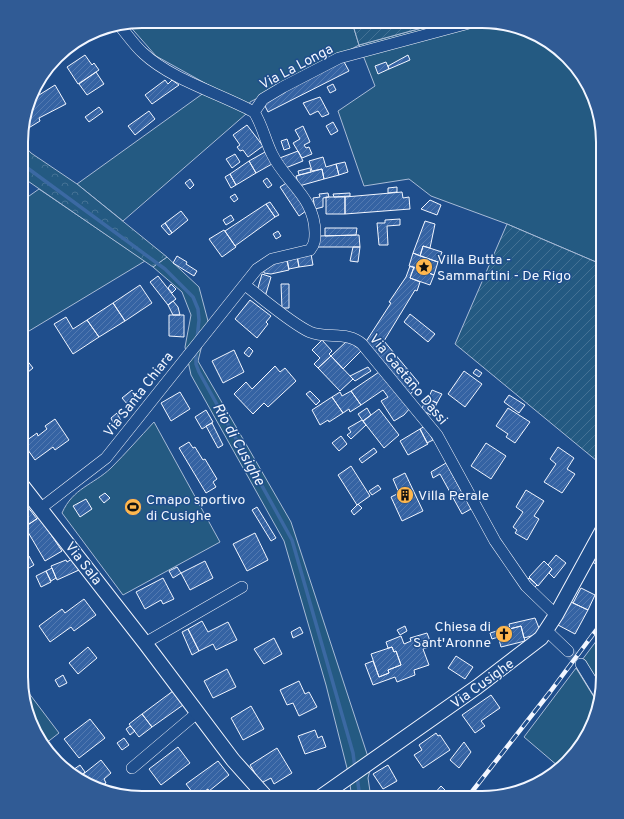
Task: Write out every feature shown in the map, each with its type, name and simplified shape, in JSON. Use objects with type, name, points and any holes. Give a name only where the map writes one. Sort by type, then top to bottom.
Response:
[{"type":"street","name":"Via La Longa","points":[[254,112],[263,99],[339,58],[451,28]]},
{"type":"street","points":[[123,29],[143,53],[156,62],[187,81],[254,112],[272,154],[282,172],[296,185],[308,206],[314,220],[314,242],[312,248],[307,251],[283,255],[266,262],[257,269],[245,285]]},
{"type":"street","name":"Via Santa Chiara","points":[[42,508],[106,458],[185,357],[207,333],[245,285]]},
{"type":"street","name":"Via Gaetano Dassi","points":[[245,285],[310,332],[326,336],[351,337],[362,344],[437,435],[495,541],[526,586],[556,615]]},
{"type":"street","name":"Via Sala","points":[[28,492],[42,508],[233,760],[261,791]]},
{"type":"street","name":"Via Cusighe","points":[[328,791],[506,665],[541,638],[556,615],[596,542]]},
{"type":"street","points":[[145,643],[242,587]]},
{"type":"street","points":[[546,630],[568,651]]},
{"type":"street","points":[[581,664],[596,688]]},
{"type":"street","points":[[132,768],[197,713]]},
{"type":"green space","points":[[132,28],[354,28],[359,45],[250,102],[246,114],[123,221],[77,184],[212,87],[156,56]]},
{"type":"green space","points":[[354,28],[422,28],[359,45]]},
{"type":"green space","points":[[422,28],[497,29],[526,37],[552,51],[563,61],[577,78],[590,105],[594,119],[596,142],[596,262],[507,224],[431,196],[409,179],[364,186],[338,111],[375,86],[359,45]]},
{"type":"green space","points":[[28,150],[77,184],[167,257],[153,267],[28,181]]},
{"type":"green space","points":[[39,189],[145,261],[29,331],[28,330],[28,197]]},
{"type":"green space","points":[[507,224],[596,262],[596,460],[455,344]]},
{"type":"green space","points":[[167,257],[199,287],[208,321],[198,361],[291,522],[371,766],[368,778],[370,791],[351,791],[348,772],[326,685],[284,541],[191,375],[185,347],[191,315],[182,292],[153,267]]},
{"type":"green space","name":"Cmapo sportivo di Cusighe","points":[[154,422],[220,542],[123,595],[62,513],[78,492],[111,468]]},
{"type":"green space","points":[[596,641],[596,682],[582,660]]},
{"type":"green space","points":[[576,668],[594,698],[590,714],[577,741],[556,764],[524,737]]},
{"type":"green space","points":[[29,693],[59,733],[47,741],[34,714]]},
{"type":"building","points":[[85,55],[92,65],[94,63],[99,70],[78,84],[67,67]]},
{"type":"building","points":[[408,55],[410,60],[389,69],[388,66]]},
{"type":"building","points":[[343,60],[349,71],[268,112],[263,102]]},
{"type":"building","points":[[386,62],[389,69],[378,74],[375,66]]},
{"type":"building","points":[[96,72],[104,84],[87,95],[79,84]]},
{"type":"building","points":[[165,80],[168,84],[172,80],[179,85],[152,104],[145,95]]},
{"type":"building","points":[[333,84],[336,90],[330,93],[327,87]]},
{"type":"building","points":[[55,85],[66,104],[39,118],[40,121],[29,128],[32,112],[38,96]]},
{"type":"building","points":[[320,97],[329,114],[322,117],[318,111],[310,115],[303,103]]},
{"type":"building","points":[[99,107],[103,112],[89,122],[85,117]]},
{"type":"building","points":[[149,111],[155,119],[135,135],[128,126]]},
{"type":"building","points":[[333,122],[338,131],[331,135],[326,126]]},
{"type":"building","points":[[247,125],[263,146],[248,157],[243,150],[240,151],[237,147],[240,145],[233,135]]},
{"type":"building","points":[[303,126],[310,142],[304,145],[306,148],[309,147],[312,154],[302,158],[293,143],[300,139],[295,130]]},
{"type":"building","points":[[287,139],[290,148],[284,150],[281,141]]},
{"type":"building","points":[[298,151],[303,161],[283,169],[277,159]]},
{"type":"building","points":[[265,152],[272,164],[256,173],[249,161]]},
{"type":"building","points":[[235,154],[240,162],[232,168],[226,159]]},
{"type":"building","points":[[323,157],[326,167],[336,164],[339,175],[324,179],[322,169],[312,171],[309,161]]},
{"type":"building","points":[[249,161],[256,173],[236,185],[230,174]]},
{"type":"building","points":[[345,162],[348,172],[339,175],[336,164]]},
{"type":"building","points":[[310,168],[311,172],[299,175],[298,171]]},
{"type":"building","points":[[322,169],[324,179],[299,186],[296,176]]},
{"type":"building","points":[[230,174],[236,185],[231,188],[225,177]]},
{"type":"building","points":[[267,178],[272,185],[268,188],[263,181]]},
{"type":"building","points":[[190,179],[194,185],[190,189],[185,183]]},
{"type":"building","points":[[288,182],[306,211],[299,216],[280,187]]},
{"type":"building","points":[[397,187],[397,192],[388,193],[388,188]]},
{"type":"building","points":[[402,192],[403,198],[409,197],[410,209],[345,214],[345,197]]},
{"type":"building","points":[[328,193],[329,197],[323,198],[323,207],[315,209],[313,198],[320,197],[319,194]]},
{"type":"building","points":[[350,193],[350,196],[334,197],[333,194]]},
{"type":"building","points":[[235,194],[238,199],[234,202],[230,197]]},
{"type":"building","points":[[326,197],[345,197],[345,214],[326,214]]},
{"type":"building","points":[[430,200],[441,205],[437,215],[421,209]]},
{"type":"building","points":[[270,202],[279,215],[275,217],[266,204]]},
{"type":"building","points":[[266,204],[275,217],[235,246],[225,231]]},
{"type":"building","points":[[181,211],[188,220],[172,233],[165,223]]},
{"type":"building","points":[[231,215],[234,220],[226,225],[223,220]]},
{"type":"building","points":[[400,219],[400,225],[387,226],[388,245],[379,245],[377,223],[385,223],[385,220]]},
{"type":"building","points":[[425,221],[435,224],[430,248],[423,246],[420,256],[413,253]]},
{"type":"building","points":[[165,223],[172,233],[169,235],[161,226]]},
{"type":"building","points":[[325,228],[357,228],[356,235],[325,236]]},
{"type":"building","points":[[224,230],[236,247],[222,257],[209,239]]},
{"type":"building","points":[[278,231],[281,236],[276,239],[273,234]]},
{"type":"building","points":[[359,235],[360,247],[317,247],[317,236]]},
{"type":"building","points":[[423,246],[442,252],[438,262],[420,256]]},
{"type":"building","points":[[353,247],[360,247],[358,262],[350,261]]},
{"type":"building","points":[[413,253],[438,262],[434,275],[409,266]]},
{"type":"building","points":[[311,254],[313,265],[299,267],[297,256]]},
{"type":"building","points":[[177,256],[197,271],[194,276],[173,263]]},
{"type":"building","points":[[297,256],[299,267],[289,269],[287,259]]},
{"type":"building","points":[[286,257],[289,270],[271,274],[264,273],[263,266]]},
{"type":"building","points":[[410,266],[414,267],[410,278],[420,282],[417,291],[415,290],[384,341],[419,383],[409,396],[365,343],[391,303],[389,302],[406,277]]},
{"type":"building","points":[[414,267],[434,275],[430,285],[410,278]]},
{"type":"building","points":[[262,274],[271,277],[265,297],[257,291]]},
{"type":"building","points":[[158,276],[176,299],[168,305],[150,282]]},
{"type":"building","points":[[171,284],[176,289],[172,293],[168,288]]},
{"type":"building","points":[[281,284],[289,284],[289,308],[282,308]]},
{"type":"building","points":[[140,285],[152,303],[125,321],[113,303]]},
{"type":"building","points":[[250,300],[271,316],[266,322],[268,324],[257,338],[235,319]]},
{"type":"building","points":[[173,301],[178,307],[180,315],[173,315],[168,305]]},
{"type":"building","points":[[113,303],[125,321],[99,337],[87,320]]},
{"type":"building","points":[[410,314],[435,334],[428,342],[404,322]]},
{"type":"building","points":[[169,315],[184,315],[184,337],[169,336]]},
{"type":"building","points":[[66,317],[73,329],[87,320],[99,337],[73,354],[54,324]]},
{"type":"building","points":[[322,340],[332,351],[329,354],[331,356],[318,368],[314,364],[320,358],[312,350]]},
{"type":"building","points":[[348,340],[363,349],[343,369],[331,356]]},
{"type":"building","points":[[249,347],[253,351],[249,357],[244,353]]},
{"type":"building","points":[[234,350],[244,372],[223,383],[212,361]]},
{"type":"building","points":[[331,356],[353,379],[340,391],[318,368]]},
{"type":"building","points":[[28,362],[33,368],[28,372]]},
{"type":"building","points":[[275,366],[280,372],[285,368],[296,381],[268,407],[264,403],[253,414],[234,394],[246,382],[252,389]]},
{"type":"building","points":[[368,367],[371,371],[355,381],[350,376]]},
{"type":"building","points":[[476,369],[482,373],[479,377],[473,373]]},
{"type":"building","points":[[382,370],[410,408],[404,415],[394,421],[381,401],[388,397],[383,390],[361,405],[351,391]]},
{"type":"building","points":[[464,371],[482,384],[465,407],[448,394]]},
{"type":"building","points":[[132,390],[138,398],[128,405],[122,398]]},
{"type":"building","points":[[432,390],[442,394],[437,403],[428,399]]},
{"type":"building","points":[[310,391],[320,401],[316,405],[306,394]]},
{"type":"building","points":[[351,391],[361,405],[350,412],[349,409],[343,413],[332,397],[340,392],[342,396]]},
{"type":"building","points":[[180,392],[190,409],[171,421],[161,403]]},
{"type":"building","points":[[509,395],[525,405],[519,413],[504,402]]},
{"type":"building","points":[[332,397],[343,413],[329,422],[328,420],[320,425],[312,410]]},
{"type":"building","points":[[427,398],[437,403],[431,415],[421,410]]},
{"type":"building","points":[[367,408],[371,415],[363,421],[358,414]]},
{"type":"building","points":[[508,408],[530,422],[515,443],[506,437],[508,434],[496,426]]},
{"type":"building","points":[[379,409],[399,435],[384,448],[363,421]]},
{"type":"building","points":[[206,410],[213,422],[202,429],[195,417]]},
{"type":"building","points":[[117,413],[121,421],[115,427],[111,418]]},
{"type":"building","points":[[55,419],[69,440],[55,450],[53,447],[35,460],[28,450],[28,439],[37,433],[38,436],[47,429],[45,426]]},
{"type":"building","points":[[362,420],[366,425],[351,439],[347,435],[351,432],[348,428]]},
{"type":"building","points":[[212,423],[223,445],[218,448],[206,426]]},
{"type":"building","points":[[425,426],[433,440],[427,443],[420,429]]},
{"type":"building","points":[[420,429],[428,444],[408,455],[400,441]]},
{"type":"building","points":[[341,436],[347,444],[339,451],[332,443]]},
{"type":"building","points":[[189,442],[193,448],[195,447],[203,460],[205,459],[217,479],[213,482],[216,487],[206,493],[179,448]]},
{"type":"building","points":[[486,443],[506,456],[491,479],[471,466]]},
{"type":"building","points":[[558,447],[574,458],[567,469],[575,474],[562,493],[544,482],[556,464],[550,459]]},
{"type":"building","points":[[374,448],[377,452],[362,463],[359,459]]},
{"type":"building","points":[[446,463],[471,509],[462,514],[440,474],[433,478],[431,472]]},
{"type":"building","points":[[351,466],[370,496],[357,505],[338,475]]},
{"type":"building","name":"Villa Perale","points":[[405,473],[423,511],[402,521],[391,497],[399,493],[393,479]]},
{"type":"building","points":[[378,485],[381,489],[372,495],[369,491]]},
{"type":"building","points":[[526,490],[544,501],[534,516],[539,519],[527,540],[515,533],[517,530],[513,527],[523,512],[516,507]]},
{"type":"building","points":[[105,493],[110,498],[104,503],[99,497]]},
{"type":"building","points":[[86,499],[92,509],[80,517],[73,506]]},
{"type":"building","points":[[358,504],[362,508],[354,515],[351,511]]},
{"type":"building","points":[[28,507],[37,519],[28,525]]},
{"type":"building","points":[[257,507],[276,538],[271,541],[252,510]]},
{"type":"building","points":[[39,517],[62,551],[45,561],[28,532],[28,525]]},
{"type":"building","points":[[255,533],[268,560],[247,571],[233,544]]},
{"type":"building","points":[[556,555],[566,563],[554,578],[549,573],[552,569],[548,565]]},
{"type":"building","points":[[596,555],[596,564],[592,562]]},
{"type":"building","points":[[28,557],[34,565],[28,569]]},
{"type":"building","points":[[72,559],[79,570],[57,580],[51,566],[66,560],[67,562]]},
{"type":"building","points":[[205,561],[213,578],[190,590],[181,573]]},
{"type":"building","points":[[544,561],[552,569],[538,586],[529,577]]},
{"type":"building","points":[[177,567],[181,573],[173,578],[169,571]]},
{"type":"building","points":[[52,568],[56,578],[51,581],[46,571]]},
{"type":"building","points":[[46,571],[51,582],[41,587],[36,576]]},
{"type":"building","points":[[163,578],[174,599],[163,604],[161,600],[145,609],[136,592]]},
{"type":"building","points":[[529,578],[537,585],[535,587],[527,580]]},
{"type":"building","points":[[581,588],[595,595],[588,610],[573,603]]},
{"type":"building","points":[[84,599],[96,615],[74,631],[71,627],[50,642],[39,626],[62,609],[65,613]]},
{"type":"building","points":[[571,602],[588,610],[575,634],[558,625]]},
{"type":"building","points":[[535,618],[539,628],[538,634],[524,638],[521,626],[510,629],[509,624]]},
{"type":"building","points":[[202,621],[208,632],[228,622],[237,640],[216,650],[213,644],[199,651],[188,629]]},
{"type":"building","points":[[405,626],[407,631],[400,635],[397,630]]},
{"type":"building","name":"Chiesa di Sant'Aronne","points":[[521,626],[525,641],[501,647],[497,632]]},
{"type":"building","points":[[300,627],[303,633],[293,638],[291,632]]},
{"type":"building","points":[[188,629],[199,651],[192,655],[182,632]]},
{"type":"building","points":[[497,631],[498,637],[492,639],[490,633]]},
{"type":"building","points":[[427,633],[432,646],[423,649],[429,665],[414,670],[415,675],[397,682],[395,677],[373,685],[365,664],[373,661],[379,677],[389,673],[388,670],[401,665],[396,651],[394,652],[392,647],[388,648],[386,642],[401,636],[404,644],[411,641],[410,638]]},
{"type":"building","points":[[274,638],[282,654],[264,664],[254,649]]},
{"type":"building","points":[[88,647],[97,658],[78,674],[69,663]]},
{"type":"building","points":[[392,647],[394,652],[396,651],[401,665],[388,670],[389,673],[379,677],[371,654]]},
{"type":"building","points":[[456,656],[473,667],[465,679],[448,668]]},
{"type":"building","points":[[227,669],[236,687],[213,698],[204,681]]},
{"type":"building","points":[[63,675],[67,683],[59,687],[55,680]]},
{"type":"building","points":[[299,681],[305,694],[309,692],[317,707],[299,716],[293,703],[287,705],[280,690]]},
{"type":"building","points":[[173,691],[183,705],[152,727],[142,714]]},
{"type":"building","points":[[491,695],[500,708],[481,721],[485,726],[475,733],[462,715]]},
{"type":"building","points":[[251,706],[264,729],[243,740],[231,718]]},
{"type":"building","points":[[142,714],[152,727],[139,737],[129,724]]},
{"type":"building","points":[[90,719],[105,738],[79,758],[64,739]]},
{"type":"building","points":[[130,726],[135,731],[130,735],[126,729]]},
{"type":"building","points":[[315,730],[318,738],[322,736],[326,747],[305,754],[298,736]]},
{"type":"building","points":[[436,733],[438,736],[440,735],[450,750],[423,768],[414,755],[422,750],[419,745]]},
{"type":"building","points":[[124,738],[129,745],[122,750],[117,743]]},
{"type":"building","points":[[464,742],[471,752],[459,768],[450,760]]},
{"type":"building","points":[[178,747],[190,763],[161,785],[149,769]]},
{"type":"building","points":[[277,748],[292,773],[274,784],[271,778],[261,783],[250,765]]},
{"type":"building","points":[[101,760],[111,773],[104,779],[106,783],[104,784],[83,775]]},
{"type":"building","points":[[218,761],[229,775],[209,791],[208,789],[205,791],[191,791],[186,784]]},
{"type":"building","points":[[80,765],[85,772],[82,774],[74,769]]},
{"type":"building","points":[[388,765],[397,781],[383,789],[373,774]]},
{"type":"building","points":[[441,786],[445,790],[444,791],[437,791]]},
{"type":"waterway","name":"Rio di Cusighe","points":[[28,168],[165,269],[193,297],[198,309],[199,320],[197,339]]},
{"type":"waterway","name":"Rio di Cusighe","points":[[196,350],[196,364],[199,372],[292,540],[353,753],[355,768]]},
{"type":"waterway","name":"Rio di Cusighe","points":[[357,776],[359,791]]},
{"type":"tunnel","points":[[568,651],[581,664]]},
{"type":"railway","points":[[472,791],[596,630]]},
{"type":"place","name":"Villa Butta - Sammartini - De Rigo","points":[[424,267]]},
{"type":"place","name":"Villa Perale","points":[[405,495]]},
{"type":"place","name":"Cmapo sportivo di Cusighe","points":[[133,507]]},
{"type":"place","name":"Chiesa di Sant'Aronne","points":[[504,634]]}]
